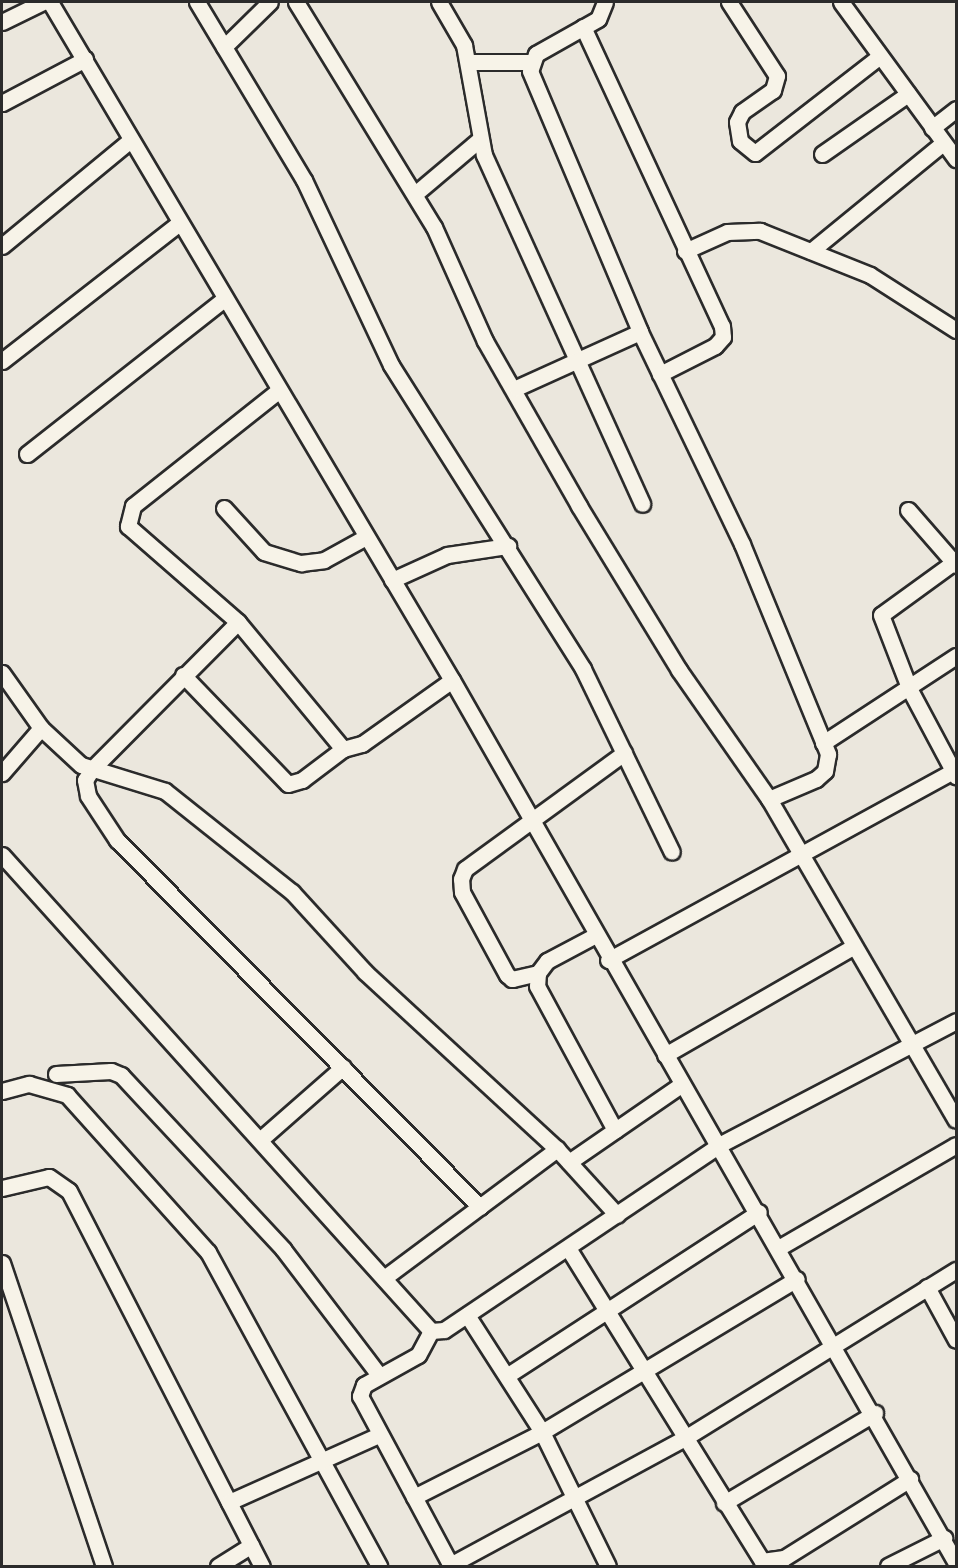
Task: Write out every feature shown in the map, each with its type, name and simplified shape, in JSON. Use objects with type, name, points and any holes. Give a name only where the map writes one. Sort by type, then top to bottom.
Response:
[{"type":"street","points":[[2,22],[43,2]]},
{"type":"street","points":[[50,2],[85,59],[128,142],[452,680],[594,936],[835,1341],[957,1563]]},
{"type":"street","points":[[197,2],[304,180],[391,365],[508,546],[583,669],[672,852]]},
{"type":"street","points":[[224,47],[270,2]]},
{"type":"street","points":[[296,2],[415,194],[485,341],[516,388],[579,506],[667,650],[769,799],[908,1044],[957,1120]]},
{"type":"street","points":[[439,2],[469,62],[480,139],[642,504]]},
{"type":"street","points":[[469,62],[530,62],[598,19],[604,2]]},
{"type":"street","points":[[732,2],[777,76],[773,90],[737,122],[740,141],[755,153],[880,56]]},
{"type":"street","points":[[841,2],[957,159]]},
{"type":"street","points":[[583,27],[723,337],[660,374]]},
{"type":"street","points":[[2,103],[85,59]]},
{"type":"street","points":[[530,62],[640,332],[742,544],[823,743],[825,771],[769,799]]},
{"type":"street","points":[[822,154],[908,94]]},
{"type":"street","points":[[932,128],[957,109]]},
{"type":"street","points":[[415,194],[480,139]]},
{"type":"street","points":[[2,246],[128,142]]},
{"type":"street","points":[[811,251],[943,143]]},
{"type":"street","points":[[2,362],[178,224]]},
{"type":"street","points":[[685,251],[727,232],[751,230],[870,275],[955,327]]},
{"type":"street","points":[[27,454],[224,299]]},
{"type":"street","points":[[516,388],[640,332]]},
{"type":"street","points":[[278,391],[127,516],[135,534],[238,622],[343,749]]},
{"type":"street","points":[[224,508],[264,552],[301,563],[324,560],[366,537]]},
{"type":"street","points":[[608,960],[955,774],[910,690],[881,615],[955,563],[908,510]]},
{"type":"street","points":[[392,580],[447,555],[508,546]]},
{"type":"street","points":[[238,622],[92,769],[85,787],[117,840],[480,1207]]},
{"type":"street","points":[[823,743],[910,690],[957,656]]},
{"type":"street","points":[[2,673],[41,728],[92,769],[165,791],[292,892],[365,972],[557,1149],[617,1215]]},
{"type":"street","points":[[183,675],[288,784],[303,780],[343,749],[362,744],[452,680]]},
{"type":"street","points":[[2,773],[41,728]]},
{"type":"street","points":[[594,936],[547,962],[538,973],[512,979],[507,975],[462,892],[461,879],[465,869],[530,824],[624,753]]},
{"type":"street","points":[[2,855],[156,1031],[261,1139],[431,1331]]},
{"type":"street","points":[[665,1055],[853,946]]},
{"type":"street","points":[[538,973],[542,999],[615,1130]]},
{"type":"street","points":[[431,1331],[444,1330],[719,1145],[908,1044],[957,1021]]},
{"type":"street","points":[[261,1139],[343,1067]]},
{"type":"street","points":[[56,1074],[111,1071],[121,1075],[283,1249],[379,1375]]},
{"type":"street","points":[[2,1091],[29,1084],[67,1095],[208,1252],[324,1460],[380,1566]]},
{"type":"street","points":[[569,1162],[682,1084]]},
{"type":"street","points":[[780,1247],[957,1145]]},
{"type":"street","points":[[384,1278],[557,1149]]},
{"type":"street","points":[[2,1188],[49,1177],[69,1191],[262,1566]]},
{"type":"street","points":[[508,1375],[759,1212]]},
{"type":"street","points":[[568,1248],[648,1371],[752,1552],[772,1563],[910,1479]]},
{"type":"street","points":[[2,1263],[104,1566]]},
{"type":"street","points":[[431,1331],[418,1355],[364,1385],[360,1396],[451,1566],[685,1438],[835,1341],[957,1270]]},
{"type":"street","points":[[414,1497],[542,1432],[648,1371],[797,1279]]},
{"type":"street","points":[[927,1287],[957,1340]]},
{"type":"street","points":[[467,1315],[508,1375],[542,1432],[608,1566]]},
{"type":"street","points":[[724,1503],[875,1413]]},
{"type":"street","points":[[229,1502],[380,1435]]},
{"type":"street","points":[[888,1566],[944,1538]]},
{"type":"street","points":[[218,1566],[251,1545]]}]
